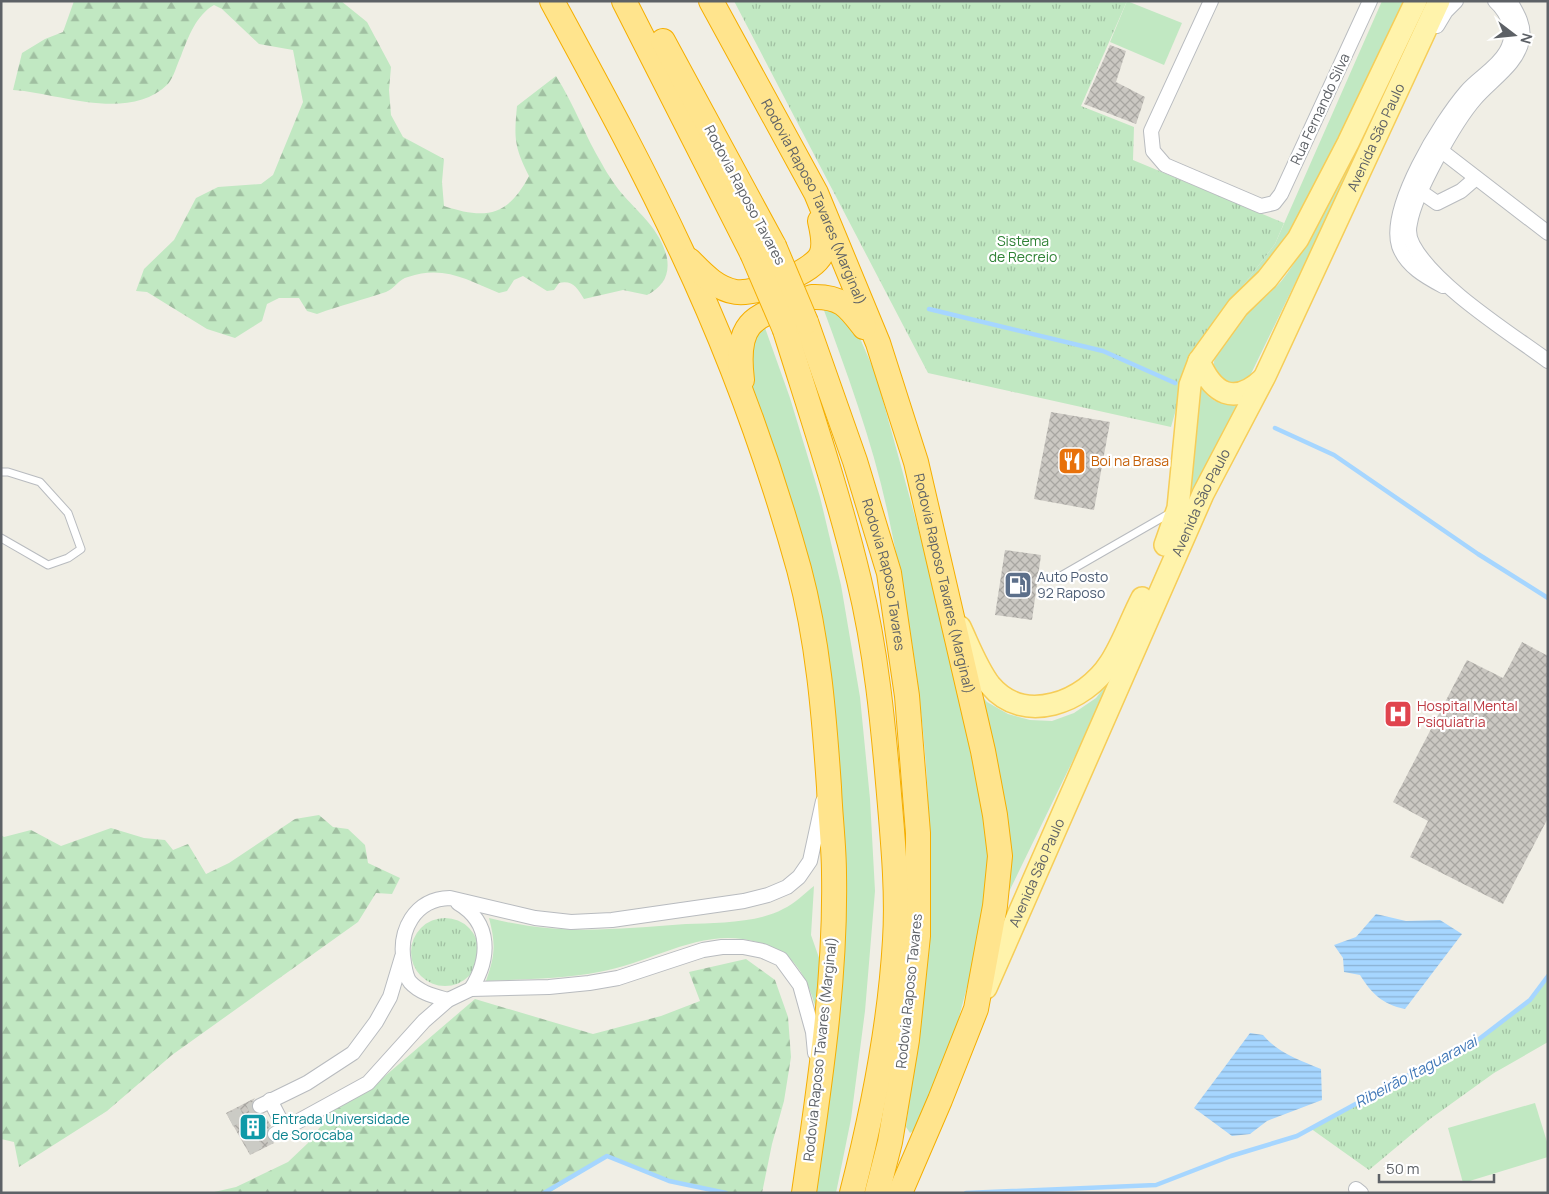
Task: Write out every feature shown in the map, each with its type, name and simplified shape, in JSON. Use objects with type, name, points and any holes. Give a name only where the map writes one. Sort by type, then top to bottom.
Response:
[{"type":"highway","name":"Rodovia Raposo Tavares (Marginal)","points":[[552,1],[613,112],[683,253],[745,402],[799,572],[818,668],[834,874],[833,939],[818,1094],[804,1193]]},
{"type":"highway","name":"Rodovia Raposo Tavares","points":[[624,1],[763,249]]},
{"type":"highway","name":"Rodovia Raposo Tavares","points":[[642,1],[763,249],[855,461],[889,573],[907,696],[918,833],[918,936],[907,1040],[890,1142],[877,1193]]},
{"type":"highway","name":"Rodovia Raposo Tavares (Marginal)","points":[[711,1],[816,194],[878,344],[916,462],[996,815],[1000,856],[995,906],[976,1008],[940,1100],[900,1193]]},
{"type":"highway","points":[[683,253],[718,286],[735,292],[750,292],[800,273],[816,262],[822,254],[824,246],[816,194]]},
{"type":"highway","points":[[745,402],[740,359],[742,340],[747,327],[756,317],[812,296],[839,300],[850,308],[878,344]]},
{"type":"highway","name":"Rodovia Raposo Tavares","points":[[796,326],[829,469],[860,581],[881,702],[893,837],[895,939],[883,1040],[865,1142],[852,1193]]},
{"type":"main road","name":"Avenida São Paulo","points":[[949,604],[980,670],[1001,695],[1014,702],[1032,706],[1048,706],[1063,702],[1090,686],[1111,662],[1147,587],[1178,508],[1190,386],[1199,361],[1238,307],[1267,279],[1298,239],[1348,143],[1416,1]]},
{"type":"main road","name":"Avenida São Paulo","points":[[976,1008],[1203,494],[1265,376],[1402,85],[1439,1]]},
{"type":"main road","points":[[1199,361],[1206,378],[1215,387],[1227,393],[1236,394],[1250,390],[1265,376]]},
{"type":"street","name":"Rua Fernando Silva","points":[[1211,1],[1151,131],[1153,151],[1165,165],[1261,206],[1274,203],[1281,194],[1370,1]]},
{"type":"street","points":[[1402,85],[1446,11],[1456,1]]},
{"type":"street","points":[[1495,1],[1505,12],[1508,19],[1512,29],[1511,41],[1506,53],[1467,90],[1429,144],[1416,188],[1410,221],[1410,239],[1423,259],[1455,292],[1548,361]]},
{"type":"street","points":[[1416,188],[1442,151],[1473,100],[1519,51],[1522,40],[1521,21],[1510,1]]},
{"type":"street","points":[[1467,90],[1439,140],[1438,146],[1476,178],[1548,233]]},
{"type":"street","points":[[1416,188],[1438,202],[1442,202],[1461,191],[1476,178]]},
{"type":"street","points":[[818,1094],[813,1032],[800,985],[781,959],[763,951],[743,947],[722,947],[703,950],[618,978],[549,987],[471,989],[448,1000],[424,1021],[368,1083],[280,1131],[265,1103],[306,1083],[353,1053],[376,1022],[390,997],[402,956],[405,928],[417,910],[433,900],[450,898],[534,918],[571,922],[612,920],[744,901],[768,895],[786,888],[799,877],[810,861],[828,778]]},
{"type":"street","points":[[450,898],[471,911],[483,935],[485,957],[480,974],[471,989]]},
{"type":"street","points":[[402,956],[409,980],[420,991],[448,1000]]},
{"type":"lane","points":[[1,472],[8,472],[40,482],[68,513],[81,549],[68,558],[48,565],[1,538]]},
{"type":"lane","points":[[1059,577],[1178,508]]},
{"type":"green space","points":[[74,1],[341,1],[367,22],[391,67],[389,90],[391,115],[403,137],[444,159],[442,182],[444,206],[472,213],[484,213],[504,207],[513,200],[529,176],[520,157],[516,142],[517,106],[556,76],[609,177],[650,224],[660,240],[668,264],[666,276],[661,285],[647,295],[623,290],[584,299],[577,288],[564,282],[559,283],[554,290],[547,291],[523,276],[514,280],[507,291],[499,293],[466,279],[444,273],[421,274],[405,278],[386,292],[317,314],[307,311],[299,298],[279,298],[267,304],[262,321],[235,338],[207,329],[147,292],[136,291],[144,269],[174,240],[196,198],[218,187],[261,184],[273,175],[303,102],[293,50],[259,44],[222,9],[214,5],[197,21],[168,84],[152,96],[134,102],[114,104],[93,103],[13,90],[22,53],[45,39],[63,32]]},
{"type":"green space","name":"Sistema de Recreio","points":[[734,1],[1127,1],[1081,106],[1134,127],[1133,160],[1284,223],[1275,244],[1239,291],[1187,371],[1171,427],[928,373]]},
{"type":"green space","points":[[1127,1],[1182,23],[1164,65],[1110,42]]},
{"type":"green space","points":[[1382,1],[1408,1],[1289,239],[1270,262],[1239,291],[1275,244]]},
{"type":"green space","points":[[1421,1],[1432,1],[1248,380],[1232,387],[1214,374],[1215,359],[1219,345],[1238,321],[1283,279],[1300,254],[1321,214]]},
{"type":"green space","points":[[822,305],[835,307],[859,336],[876,375],[942,615],[989,843],[988,894],[970,976],[954,1036],[916,1129],[910,1133],[906,1127],[924,964],[929,883],[928,801],[923,729],[908,620],[882,487],[859,408]]},
{"type":"green space","points":[[764,325],[790,398],[820,497],[841,585],[860,697],[870,799],[875,891],[865,1011],[851,1119],[836,1193],[813,1193],[838,763],[745,361],[747,349]]},
{"type":"green space","points":[[1200,386],[1210,397],[1220,403],[1247,402],[1005,900],[974,687],[987,702],[1008,714],[1030,720],[1052,721],[1074,713],[1096,698],[1114,675],[1168,560]]},
{"type":"green space","points":[[319,815],[333,827],[348,829],[365,845],[368,863],[400,878],[392,894],[376,893],[358,922],[172,1055],[107,1111],[19,1167],[14,1142],[1,1139],[1,835],[4,837],[31,830],[61,846],[111,828],[144,838],[165,840],[173,850],[188,844],[206,874],[229,863],[295,819]]},
{"type":"green space","points":[[814,886],[811,935],[824,972],[816,1008],[802,974],[789,958],[770,946],[736,938],[697,942],[599,972],[557,977],[486,981],[493,950],[493,936],[489,918],[539,927],[587,930],[749,920],[773,914],[783,909]]},
{"type":"green space","points":[[445,918],[458,921],[469,928],[476,939],[479,952],[476,965],[469,976],[458,983],[445,986],[432,983],[421,976],[414,965],[411,952],[414,939],[421,928],[432,921]]},
{"type":"green space","points":[[746,959],[775,980],[788,1017],[791,1057],[784,1101],[772,1144],[762,1193],[726,1193],[669,1181],[607,1156],[549,1193],[210,1193],[236,1187],[288,1162],[308,1143],[333,1110],[371,1088],[475,999],[593,1034],[661,1016],[700,1001],[689,972]]},
{"type":"green space","points":[[1548,976],[1548,1042],[1494,1073],[1430,1119],[1369,1170],[1310,1128],[1392,1084],[1470,1046],[1530,1000]]},
{"type":"green space","points":[[1535,1103],[1548,1145],[1548,1157],[1463,1183],[1448,1128]]},
{"type":"water","points":[[1376,914],[1406,921],[1440,920],[1462,934],[1405,1009],[1390,1004],[1378,997],[1360,975],[1344,972],[1343,958],[1334,945],[1356,937]]},
{"type":"water","points":[[1250,1033],[1263,1035],[1275,1047],[1321,1069],[1322,1100],[1267,1121],[1250,1134],[1232,1136],[1194,1108]]},
{"type":"building","points":[[1110,45],[1126,51],[1116,82],[1145,97],[1136,124],[1084,104]]},
{"type":"building","name":"Boi na Brasa","points":[[1051,412],[1110,422],[1094,510],[1034,499]]},
{"type":"building","name":"Auto Posto 92 Raposo","points":[[1005,550],[1041,555],[1032,620],[995,615]]},
{"type":"building","points":[[1522,642],[1548,656],[1548,818],[1503,904],[1410,857],[1428,821],[1393,802],[1467,660],[1503,678]]},
{"type":"building","name":"Entrada Universidade de Sorocaba","points":[[255,1098],[251,1105],[252,1109],[256,1113],[264,1114],[271,1126],[267,1130],[267,1138],[274,1143],[250,1155],[226,1113]]},
{"type":"waterway","points":[[929,309],[1103,351],[1175,383]]},
{"type":"waterway","points":[[1275,428],[1334,455],[1478,554],[1548,598]]},
{"type":"waterway","name":"Ribeirão Itaguaravai","points":[[966,1193],[1156,1185],[1231,1156],[1297,1136],[1405,1077],[1470,1046],[1530,1000],[1548,976]]},
{"type":"waterway","points":[[544,1193],[607,1156],[669,1181],[726,1193]]},
{"type":"tunnel","points":[[230,1120],[260,1106]]},
{"type":"tunnel","points":[[247,1148],[275,1134]]},
{"type":"place","name":"Boi na Brasa","points":[[1072,461]]},
{"type":"place","name":"Auto Posto 92 Raposo","points":[[1018,585]]},
{"type":"place","name":"Hospital Mental Psiquiatria","points":[[1398,714]]},
{"type":"place","name":"Entrada Universidade de Sorocaba","points":[[253,1127]]}]
